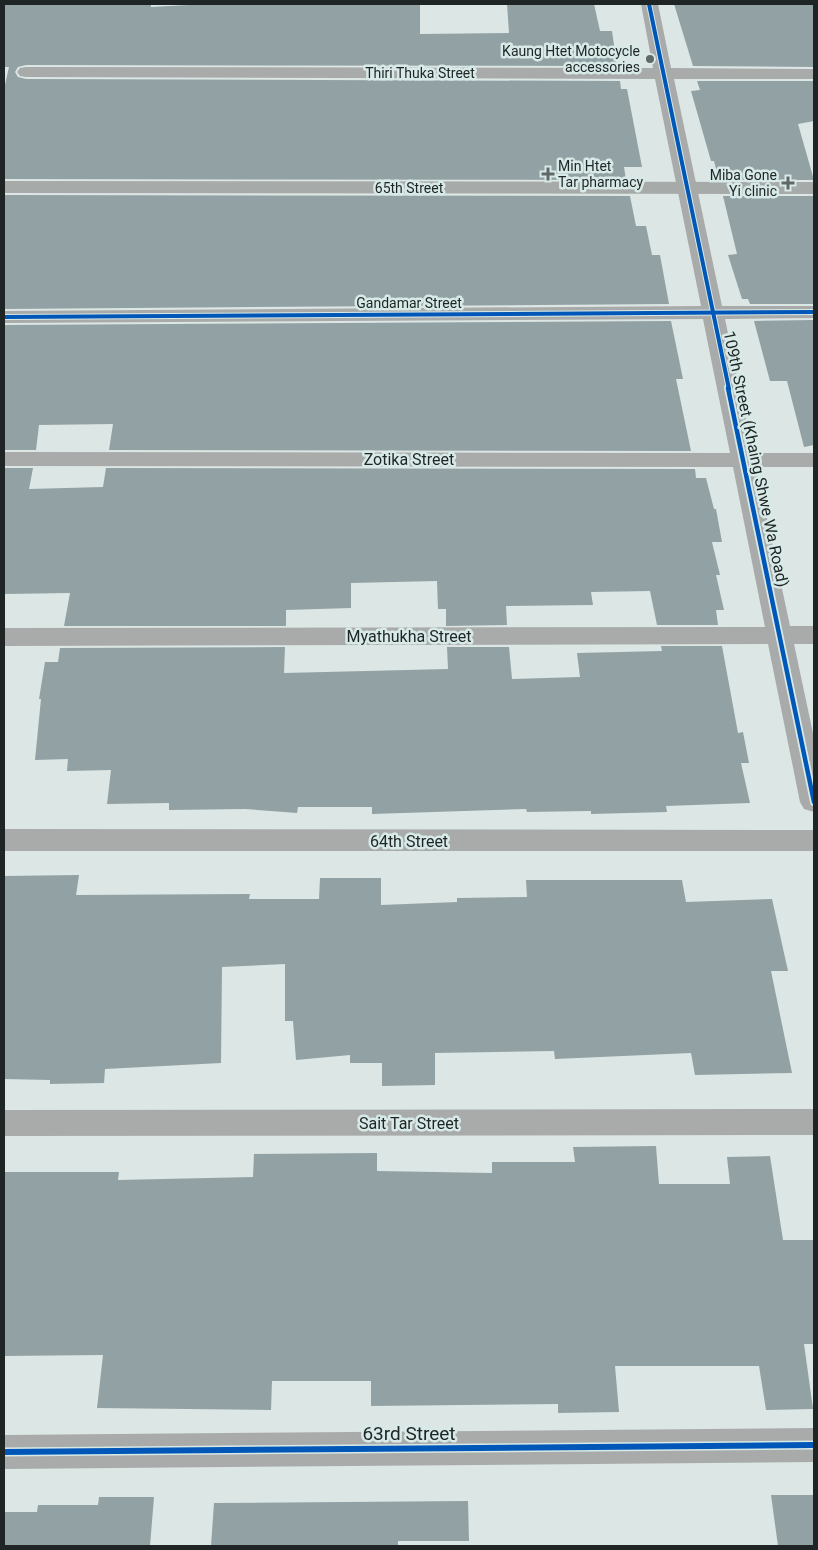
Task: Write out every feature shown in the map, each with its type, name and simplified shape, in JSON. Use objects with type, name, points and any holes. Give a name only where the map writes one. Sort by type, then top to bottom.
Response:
[{"type":"street","name":"109th Street (Khaing Shwe Wa Road)","points":[[650,4],[686,188],[814,802]]},
{"type":"street","name":"Thiri Thuka Street","points":[[26,72],[814,74]]},
{"type":"street","name":"65th Street","points":[[4,187],[814,188]]},
{"type":"street","name":"Gandamar Street","points":[[4,317],[814,312]]},
{"type":"street","name":"Zotika Street","points":[[4,458],[814,460]]},
{"type":"street","name":"Myathukha Street","points":[[4,637],[814,635]]},
{"type":"street","name":"64th Street","points":[[4,840],[814,841]]},
{"type":"street","name":"Sait Tar Street","points":[[4,1123],[814,1122]]},
{"type":"street","name":"63rd Street","points":[[4,1452],[814,1445]]},
{"type":"building","points":[[4,4],[151,4],[151,7],[207,4],[420,4],[420,34],[509,33],[507,4],[594,4],[600,31],[612,31],[617,66],[26,65],[18,67],[15,72],[18,77],[26,79],[620,81],[621,89],[627,89],[642,167],[624,167],[626,180],[4,179],[4,89],[9,67],[4,67]]},
{"type":"building","points":[[674,4],[814,4],[814,67],[693,66]]},
{"type":"building","points":[[697,81],[814,81],[814,121],[798,124],[814,180],[719,180],[714,161],[711,161],[691,91],[700,90]]},
{"type":"building","points":[[4,195],[630,196],[636,226],[646,226],[652,255],[660,255],[669,304],[4,309]]},
{"type":"building","points":[[723,196],[814,196],[814,304],[750,304],[748,299],[742,299],[728,255],[737,254]]},
{"type":"building","points":[[814,320],[814,445],[804,447],[787,381],[770,381],[754,321]]},
{"type":"building","points":[[671,321],[683,379],[676,379],[691,451],[109,450],[113,424],[39,425],[36,450],[4,450],[4,325]]},
{"type":"building","points":[[4,468],[33,468],[29,489],[103,487],[106,468],[695,469],[696,478],[706,478],[714,509],[716,509],[722,542],[712,542],[720,575],[716,575],[724,610],[716,610],[718,625],[657,625],[650,591],[591,592],[593,605],[506,606],[507,625],[446,626],[446,609],[438,609],[437,581],[351,583],[351,608],[286,610],[286,626],[64,626],[70,593],[4,594]]},
{"type":"building","points":[[661,646],[722,646],[738,733],[743,732],[749,763],[741,763],[750,803],[666,806],[667,812],[591,814],[591,811],[527,812],[526,809],[372,814],[372,807],[298,807],[297,813],[245,809],[169,810],[169,803],[107,804],[111,770],[67,771],[68,759],[35,760],[41,699],[39,699],[45,662],[58,662],[60,648],[285,647],[284,673],[448,669],[447,647],[509,647],[512,679],[580,677],[577,653],[662,651]]},
{"type":"building","points":[[79,875],[76,895],[250,894],[249,899],[319,899],[320,878],[381,878],[381,905],[457,902],[457,898],[527,897],[526,880],[682,880],[686,902],[772,899],[788,971],[771,971],[792,1073],[695,1075],[691,1053],[555,1059],[554,1051],[435,1053],[435,1085],[382,1086],[382,1063],[350,1063],[350,1055],[296,1060],[293,1021],[285,1021],[285,964],[222,967],[221,1063],[105,1069],[104,1083],[50,1084],[50,1080],[4,1079],[4,876]]},
{"type":"building","points":[[656,1146],[659,1184],[730,1184],[727,1157],[770,1156],[783,1240],[814,1240],[814,1344],[804,1344],[813,1409],[766,1410],[759,1366],[615,1366],[619,1412],[558,1413],[558,1404],[371,1406],[371,1381],[272,1381],[271,1410],[97,1408],[103,1355],[4,1356],[4,1172],[119,1172],[118,1180],[253,1177],[254,1154],[377,1153],[377,1171],[492,1173],[492,1162],[575,1162],[573,1147]]},
{"type":"building","points":[[771,1495],[814,1495],[814,1546],[778,1546]]},
{"type":"building","points":[[99,1497],[154,1497],[150,1546],[4,1546],[4,1512],[37,1512],[38,1505],[98,1505]]},
{"type":"building","points":[[468,1501],[469,1541],[398,1541],[398,1546],[211,1546],[214,1503]]},
{"type":"cycle path","points":[[649,4],[814,802]]},
{"type":"cycle path","points":[[4,317],[814,312]]},
{"type":"cycle path","points":[[4,1452],[814,1445]]},
{"type":"place","name":"Kaung Htet Motocycle accessories","points":[[650,59]]},
{"type":"place","name":"Min Htet Tar pharmacy","points":[[548,174]]},
{"type":"place","name":"Miba Gone Yi clinic","points":[[788,183]]}]
